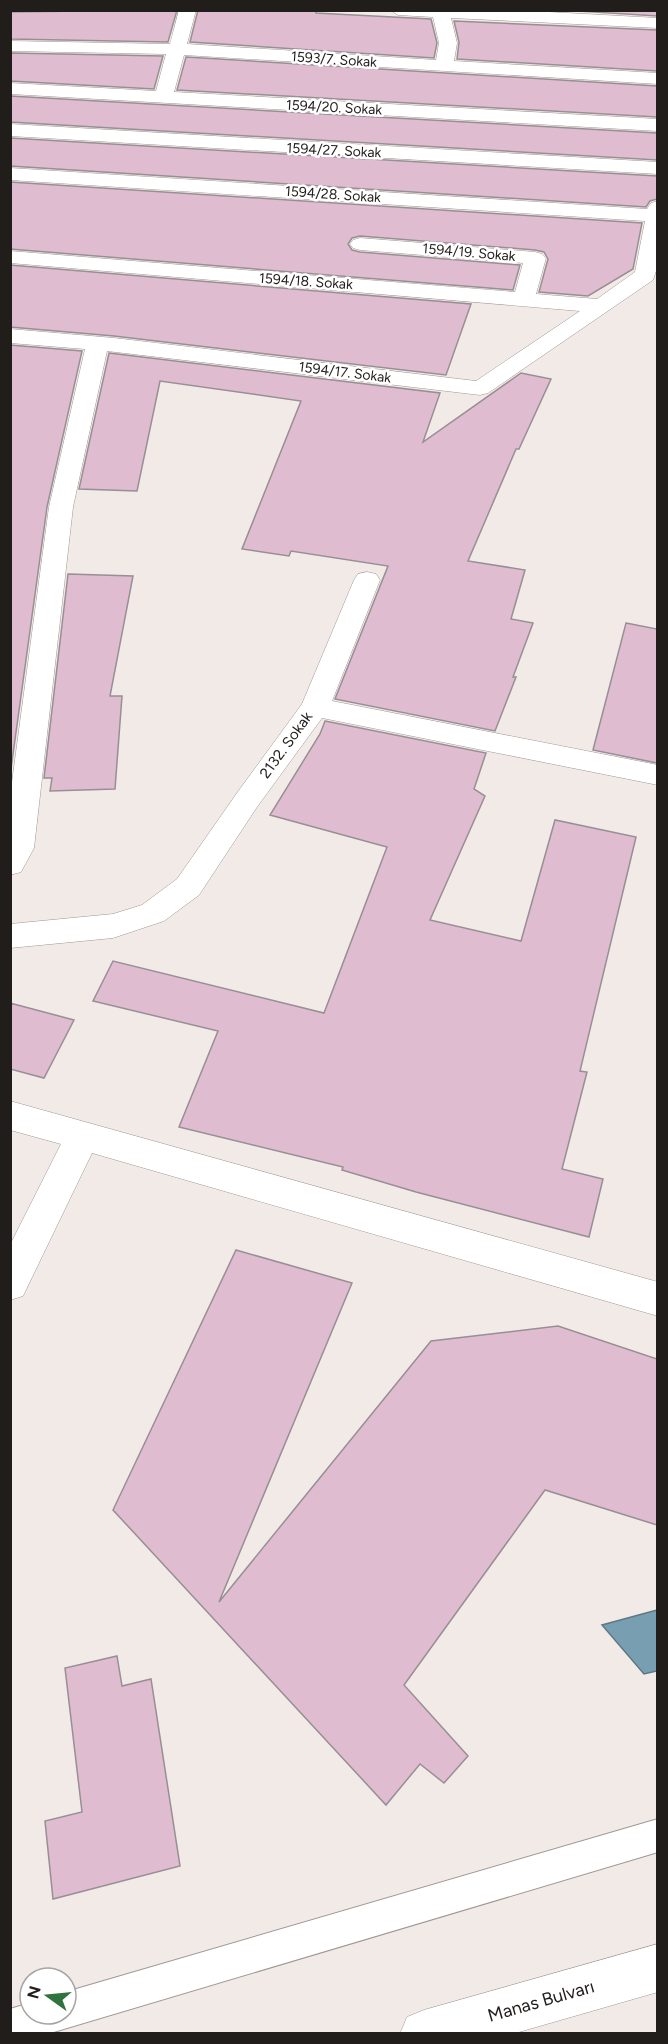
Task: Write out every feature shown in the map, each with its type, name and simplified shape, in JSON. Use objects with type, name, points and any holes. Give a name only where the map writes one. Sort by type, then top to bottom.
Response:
[{"type":"street","points":[[163,97],[188,10]]},
{"type":"street","points":[[398,10],[569,14],[657,23]]},
{"type":"street","points":[[440,12],[454,44],[444,66]]},
{"type":"street","points":[[566,39],[569,14]]},
{"type":"street","name":"1593/7. Sokak","points":[[10,46],[178,50],[657,79]]},
{"type":"street","name":"1594/20. Sokak","points":[[10,88],[657,125]]},
{"type":"street","name":"1594/27. Sokak","points":[[10,130],[657,168]]},
{"type":"street","name":"1594/28. Sokak","points":[[10,174],[368,220],[656,211]]},
{"type":"street","name":"1594/17. Sokak","points":[[10,336],[480,388],[602,306],[645,274],[656,211]]},
{"type":"street","points":[[345,284],[368,220]]},
{"type":"street","name":"1594/19. Sokak","points":[[368,220],[535,258],[524,300]]},
{"type":"street","name":"1594/18. Sokak","points":[[10,257],[602,306]]},
{"type":"street","points":[[10,864],[19,848],[61,507],[97,344]]},
{"type":"street","points":[[315,707],[367,580]]},
{"type":"street","name":"2132. Sokak","points":[[10,936],[113,926],[153,913],[188,887],[247,800],[315,707],[657,775]]},
{"type":"street","points":[[10,1115],[657,1299]]},
{"type":"street","points":[[10,1284],[83,1136]]},
{"type":"street","name":"Manas Bulvarı","points":[[424,2034],[657,1968]]},
{"type":"lane","points":[[78,2006],[657,1835]]},
{"type":"water","points":[[657,1610],[657,1671],[644,1674],[602,1625]]},
{"type":"building","points":[[177,10],[168,42],[10,39],[10,12]]},
{"type":"building","points":[[198,10],[316,10],[316,13],[431,19],[437,43],[434,58],[190,42]]},
{"type":"building","points":[[562,10],[657,10],[657,16]]},
{"type":"building","points":[[454,21],[657,30],[657,71],[457,59],[459,42]]},
{"type":"building","points":[[10,53],[163,56],[154,89],[10,81]]},
{"type":"building","points":[[186,57],[657,86],[657,117],[177,90]]},
{"type":"building","points":[[10,96],[657,133],[657,160],[10,122]]},
{"type":"building","points":[[10,138],[657,176],[657,199],[650,201],[646,207],[10,166]]},
{"type":"building","points":[[10,182],[642,223],[633,269],[588,296],[539,292],[548,259],[544,252],[535,250],[360,236],[352,238],[348,244],[352,250],[360,252],[520,265],[513,290],[10,249]]},
{"type":"building","points":[[10,265],[471,304],[446,375],[114,336],[10,327]]},
{"type":"building","points":[[10,345],[82,351],[47,507],[10,776]]},
{"type":"building","points":[[109,353],[440,393],[423,442],[521,373],[551,379],[519,449],[516,449],[468,561],[525,570],[511,619],[533,623],[513,677],[516,677],[495,731],[335,699],[388,566],[291,551],[289,556],[242,549],[301,401],[160,381],[137,491],[79,489]]},
{"type":"building","points":[[68,574],[133,576],[110,696],[122,696],[115,789],[50,791],[52,778],[44,778]]},
{"type":"building","points":[[626,623],[657,629],[657,763],[593,750]]},
{"type":"building","points":[[325,721],[486,753],[474,789],[485,796],[430,920],[521,941],[555,820],[636,837],[580,1071],[587,1072],[562,1169],[603,1179],[589,1237],[416,1192],[342,1170],[343,1167],[179,1127],[218,1031],[93,1001],[113,961],[324,1013],[387,847],[270,815],[320,734]]},
{"type":"building","points":[[10,1003],[74,1020],[44,1078],[10,1069]]},
{"type":"building","points":[[236,1250],[352,1283],[219,1602],[431,1341],[558,1326],[657,1359],[657,1525],[545,1490],[404,1685],[468,1756],[444,1783],[420,1764],[386,1805],[113,1510]]},
{"type":"building","points":[[117,1656],[122,1686],[151,1679],[180,1866],[53,1899],[45,1821],[82,1812],[65,1668]]}]
